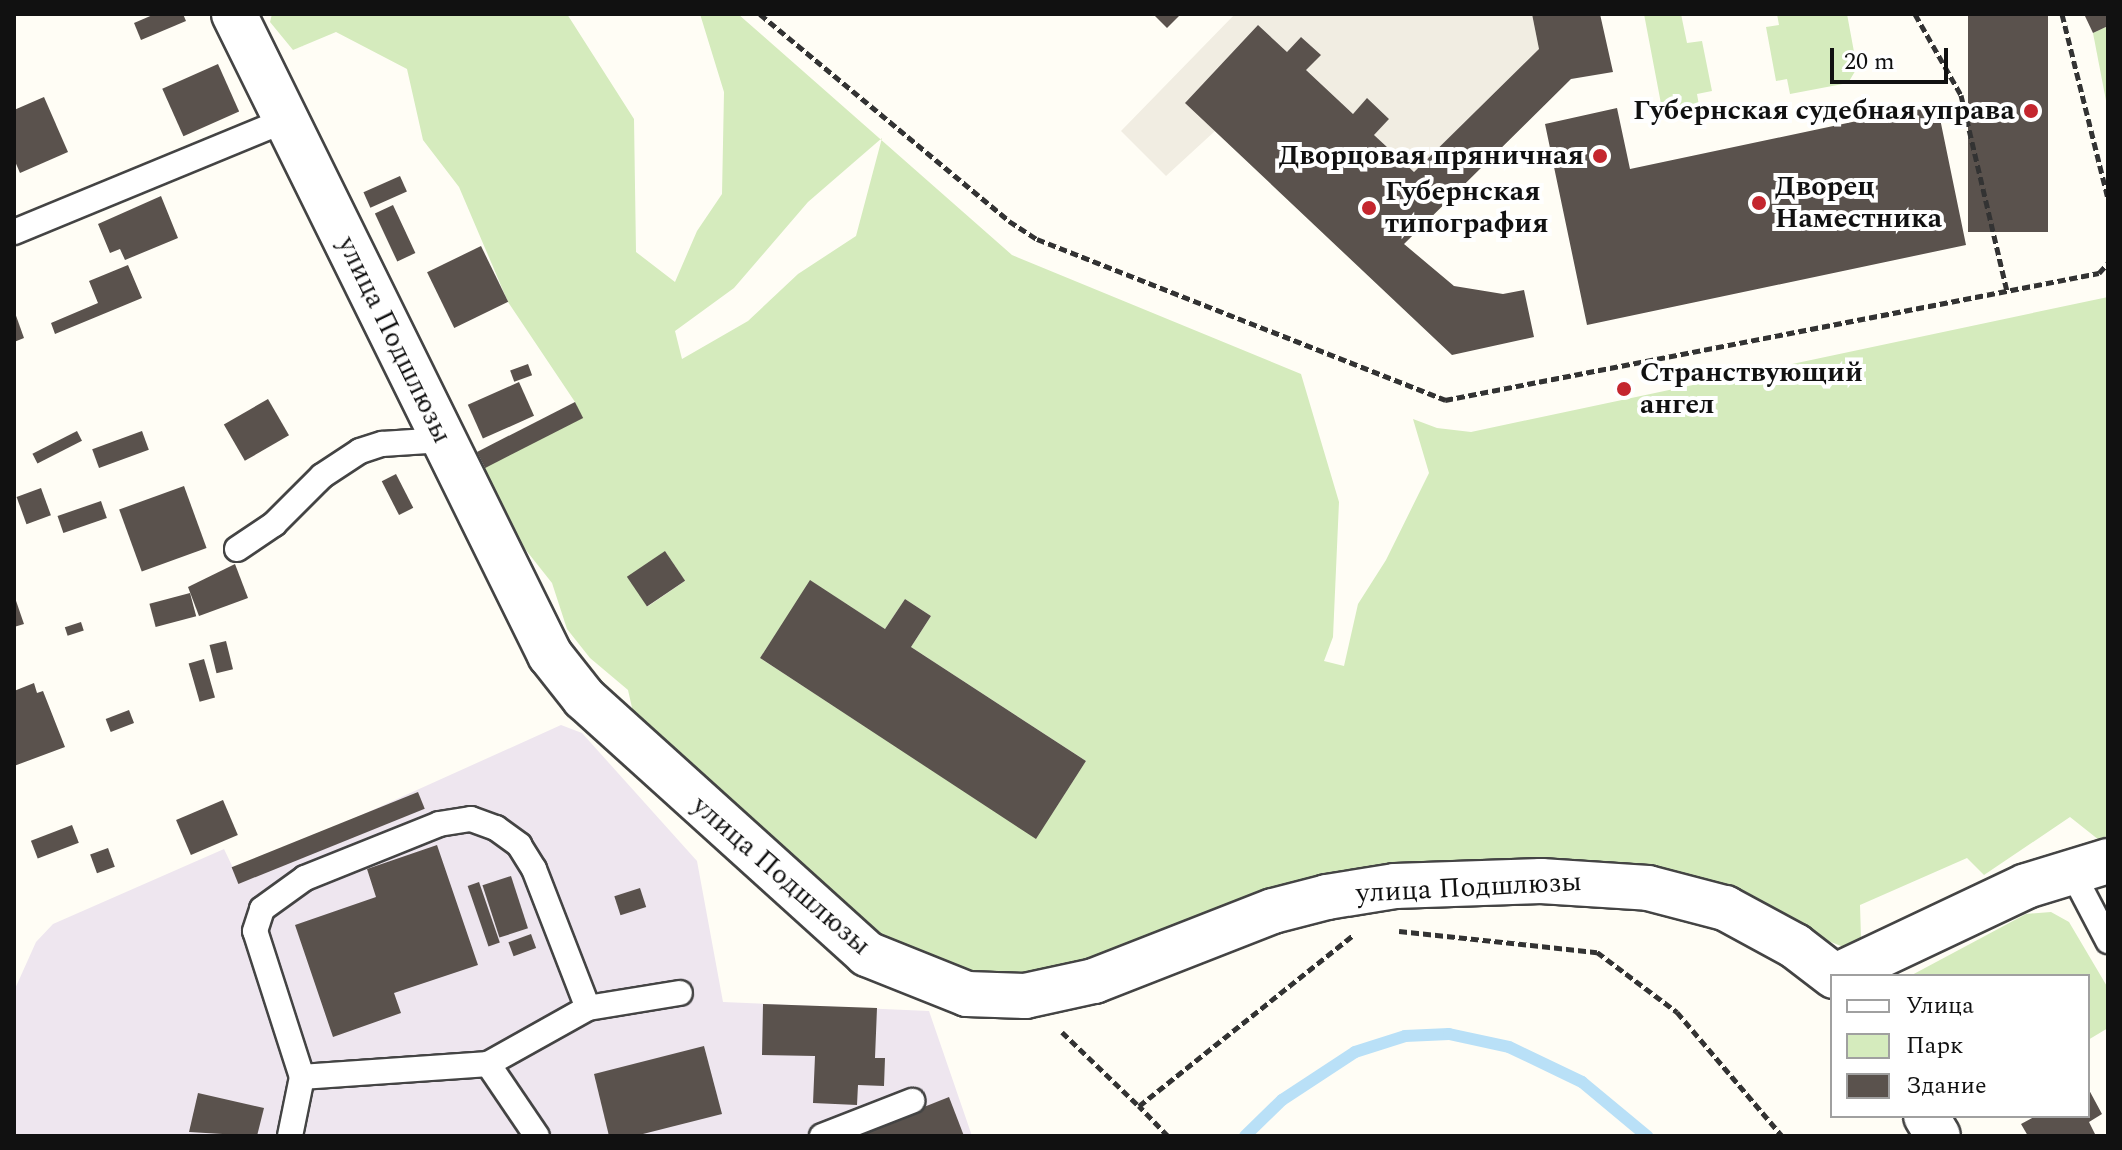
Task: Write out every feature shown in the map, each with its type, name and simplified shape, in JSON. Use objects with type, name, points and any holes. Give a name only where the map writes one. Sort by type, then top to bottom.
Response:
[{"type":"street","name":"улица Подшлюзы","points":[[234,14],[550,655],[584,698],[867,954],[967,994],[1025,996],[1094,981],[1313,900],[1395,886],[1468,882],[1601,883],[1688,896],[1760,925],[1832,974]]},
{"type":"street","points":[[1839,974],[2026,886],[2090,866]]},
{"type":"street","points":[[1927,1118],[1938,1136]]},
{"type":"lane","points":[[14,232],[286,120]]},
{"type":"lane","points":[[237,549],[274,524],[322,476],[360,451],[382,444],[443,440]]},
{"type":"lane","points":[[290,1136],[302,1077],[255,931],[262,909],[305,878],[439,824],[471,819],[496,828],[519,845],[534,869],[588,1008]]},
{"type":"lane","points":[[2090,866],[2108,941]]},
{"type":"lane","points":[[302,1077],[488,1064],[588,1008],[680,993]]},
{"type":"lane","points":[[488,1064],[537,1136]]},
{"type":"lane","points":[[822,1136],[912,1101]]},
{"type":"path","points":[[760,14],[1037,239],[1445,400],[2099,273],[2108,263]]},
{"type":"path","points":[[1915,14],[1961,95],[2007,291]]},
{"type":"path","points":[[2062,14],[2108,198]]},
{"type":"path","points":[[1139,1106],[1363,927]]},
{"type":"path","points":[[1394,930],[1597,952],[1677,1012],[1782,1136]]},
{"type":"path","points":[[1025,996],[1168,1136]]},
{"type":"shaded area","points":[[1235,14],[1532,14],[1539,49],[1414,172],[1374,135],[1389,119],[1368,99],[1353,114],[1306,70],[1320,55],[1301,37],[1287,52],[1258,25],[1186,102],[1215,131],[1166,176],[1121,131]]},
{"type":"shaded area","points":[[561,725],[582,733],[697,861],[723,1002],[929,1011],[972,1136],[14,1136],[14,991],[36,942],[53,924],[224,849],[235,872]]},
{"type":"green space","points":[[272,14],[567,14],[634,119],[636,252],[675,282],[697,231],[722,194],[724,92],[700,14],[738,14],[880,139],[808,202],[734,288],[675,331],[682,359],[748,321],[798,274],[856,236],[881,140],[1012,255],[1301,374],[1339,502],[1333,637],[1324,661],[1344,666],[1358,604],[1386,560],[1429,473],[1413,419],[1437,428],[1471,432],[2108,297],[2108,835],[2099,840],[2070,817],[1984,875],[1967,858],[1860,905],[1861,938],[1854,951],[1673,881],[1448,864],[1335,873],[1064,969],[1004,979],[960,977],[856,927],[681,755],[635,721],[628,690],[590,658],[567,629],[552,583],[499,516],[484,467],[582,418],[575,402],[508,302],[459,187],[423,140],[407,69],[336,32],[293,50],[270,22]],"holes":[[[665,551],[685,581],[647,607]],[[811,581],[885,629],[905,599],[931,616],[911,647],[1086,761],[1036,838],[760,658]]]},
{"type":"green space","points":[[1644,14],[1681,14],[1687,43],[1702,41],[1712,91],[1697,94],[1700,111],[1671,117],[1662,109]]},
{"type":"green space","points":[[1777,14],[1847,14],[1857,68],[1848,83],[1790,94],[1787,79],[1776,81],[1766,27],[1779,25]]},
{"type":"green space","points":[[2108,26],[2108,111],[2093,33]]},
{"type":"green space","points":[[2051,912],[2069,922],[2108,988],[2108,1028],[2090,1039],[2090,974],[1914,974],[2026,914]]},
{"type":"building","points":[[155,14],[183,14],[186,21],[141,40],[134,23]]},
{"type":"building","points":[[1153,14],[1181,14],[1167,28]]},
{"type":"building","name":"Губернская типография","points":[[1532,14],[1600,14],[1613,72],[1571,79],[1404,244],[1454,286],[1503,294],[1524,290],[1534,337],[1452,355],[1185,103],[1258,25],[1287,52],[1301,37],[1321,55],[1306,70],[1353,114],[1367,98],[1389,119],[1374,135],[1414,172],[1539,49]]},
{"type":"building","name":"Губернская судебная управа","points":[[1968,14],[2048,14],[2048,232],[1968,232]]},
{"type":"building","points":[[2084,14],[2108,14],[2108,26],[2093,33]]},
{"type":"building","points":[[218,64],[239,112],[183,136],[162,89]]},
{"type":"building","points":[[44,97],[68,152],[20,173],[14,159],[14,110]]},
{"type":"building","name":"Дворец Наместника","points":[[1937,104],[1966,245],[1587,325],[1545,124],[1617,108],[1630,169]]},
{"type":"building","points":[[400,176],[407,192],[370,208],[363,192]]},
{"type":"building","points":[[161,196],[178,238],[125,260],[120,249],[110,253],[98,224]]},
{"type":"building","points":[[393,205],[415,253],[397,261],[375,213]]},
{"type":"building","points":[[481,246],[508,302],[454,328],[427,272]]},
{"type":"building","points":[[128,265],[142,298],[55,334],[51,323],[98,303],[89,281]]},
{"type":"building","points":[[14,310],[24,338],[14,342]]},
{"type":"building","points":[[528,364],[532,375],[514,382],[510,370]]},
{"type":"building","points":[[519,382],[534,416],[483,439],[468,405]]},
{"type":"building","points":[[268,399],[289,435],[245,461],[224,424]]},
{"type":"building","points":[[575,402],[583,418],[485,468],[477,452]]},
{"type":"building","points":[[77,431],[82,441],[37,464],[32,454]]},
{"type":"building","points":[[142,431],[149,450],[99,468],[92,449]]},
{"type":"building","points":[[396,474],[413,508],[399,515],[382,481]]},
{"type":"building","points":[[184,486],[207,548],[142,572],[119,510]]},
{"type":"building","points":[[41,488],[51,515],[26,524],[17,497]]},
{"type":"building","points":[[101,501],[107,518],[63,533],[58,516]]},
{"type":"building","points":[[665,551],[685,581],[647,607],[627,577]]},
{"type":"building","points":[[235,564],[248,598],[199,616],[188,587]]},
{"type":"building","points":[[810,580],[885,629],[905,599],[931,616],[911,647],[1086,761],[1036,839],[760,658]]},
{"type":"building","points":[[190,593],[196,616],[156,627],[149,604]]},
{"type":"building","points":[[14,595],[24,624],[14,627]]},
{"type":"building","points":[[81,622],[84,631],[68,636],[65,627]]},
{"type":"building","points":[[226,641],[233,669],[217,673],[210,645]]},
{"type":"building","points":[[204,659],[215,697],[200,702],[189,663]]},
{"type":"building","points":[[34,683],[37,693],[43,691],[65,747],[14,766],[14,691]]},
{"type":"building","points":[[129,710],[134,723],[111,732],[106,719]]},
{"type":"building","points":[[418,792],[425,809],[238,884],[232,867]]},
{"type":"building","points":[[223,800],[238,835],[191,855],[176,820]]},
{"type":"building","points":[[72,825],[79,843],[38,859],[31,841]]},
{"type":"building","points":[[437,845],[478,965],[394,993],[401,1013],[333,1037],[295,925],[376,897],[367,869]]},
{"type":"building","points":[[108,848],[115,867],[97,873],[90,854]]},
{"type":"building","points":[[511,876],[528,928],[499,938],[482,885]]},
{"type":"building","points":[[479,882],[500,943],[488,946],[468,886]]},
{"type":"building","points":[[640,888],[646,907],[621,915],[614,896]]},
{"type":"building","points":[[531,934],[536,948],[514,956],[508,942]]},
{"type":"building","points":[[763,1004],[877,1008],[875,1058],[885,1058],[884,1086],[858,1085],[857,1105],[813,1103],[815,1056],[762,1055]]},
{"type":"building","points":[[704,1046],[722,1114],[635,1136],[609,1136],[594,1074]]},
{"type":"building","points":[[2090,1092],[2102,1114],[2089,1122],[2096,1136],[2028,1136],[2021,1124],[2032,1118],[2090,1118]]},
{"type":"building","points":[[198,1093],[264,1108],[257,1136],[189,1132]]},
{"type":"building","points":[[949,1097],[964,1136],[851,1136]]},
{"type":"waterway","points":[[1245,1136],[1282,1100],[1355,1052],[1405,1036],[1449,1034],[1509,1047],[1582,1082],[1647,1136]]},
{"type":"place","name":"Губернская судебная управа","points":[[2031,111]]},
{"type":"place","name":"Дворцовая пряничная","points":[[1600,156]]},
{"type":"place","name":"Дворец Наместника","points":[[1759,203]]},
{"type":"place","name":"Губернская типография","points":[[1369,208]]},
{"type":"place","name":"Странствующий ангел","points":[[1624,389]]}]
